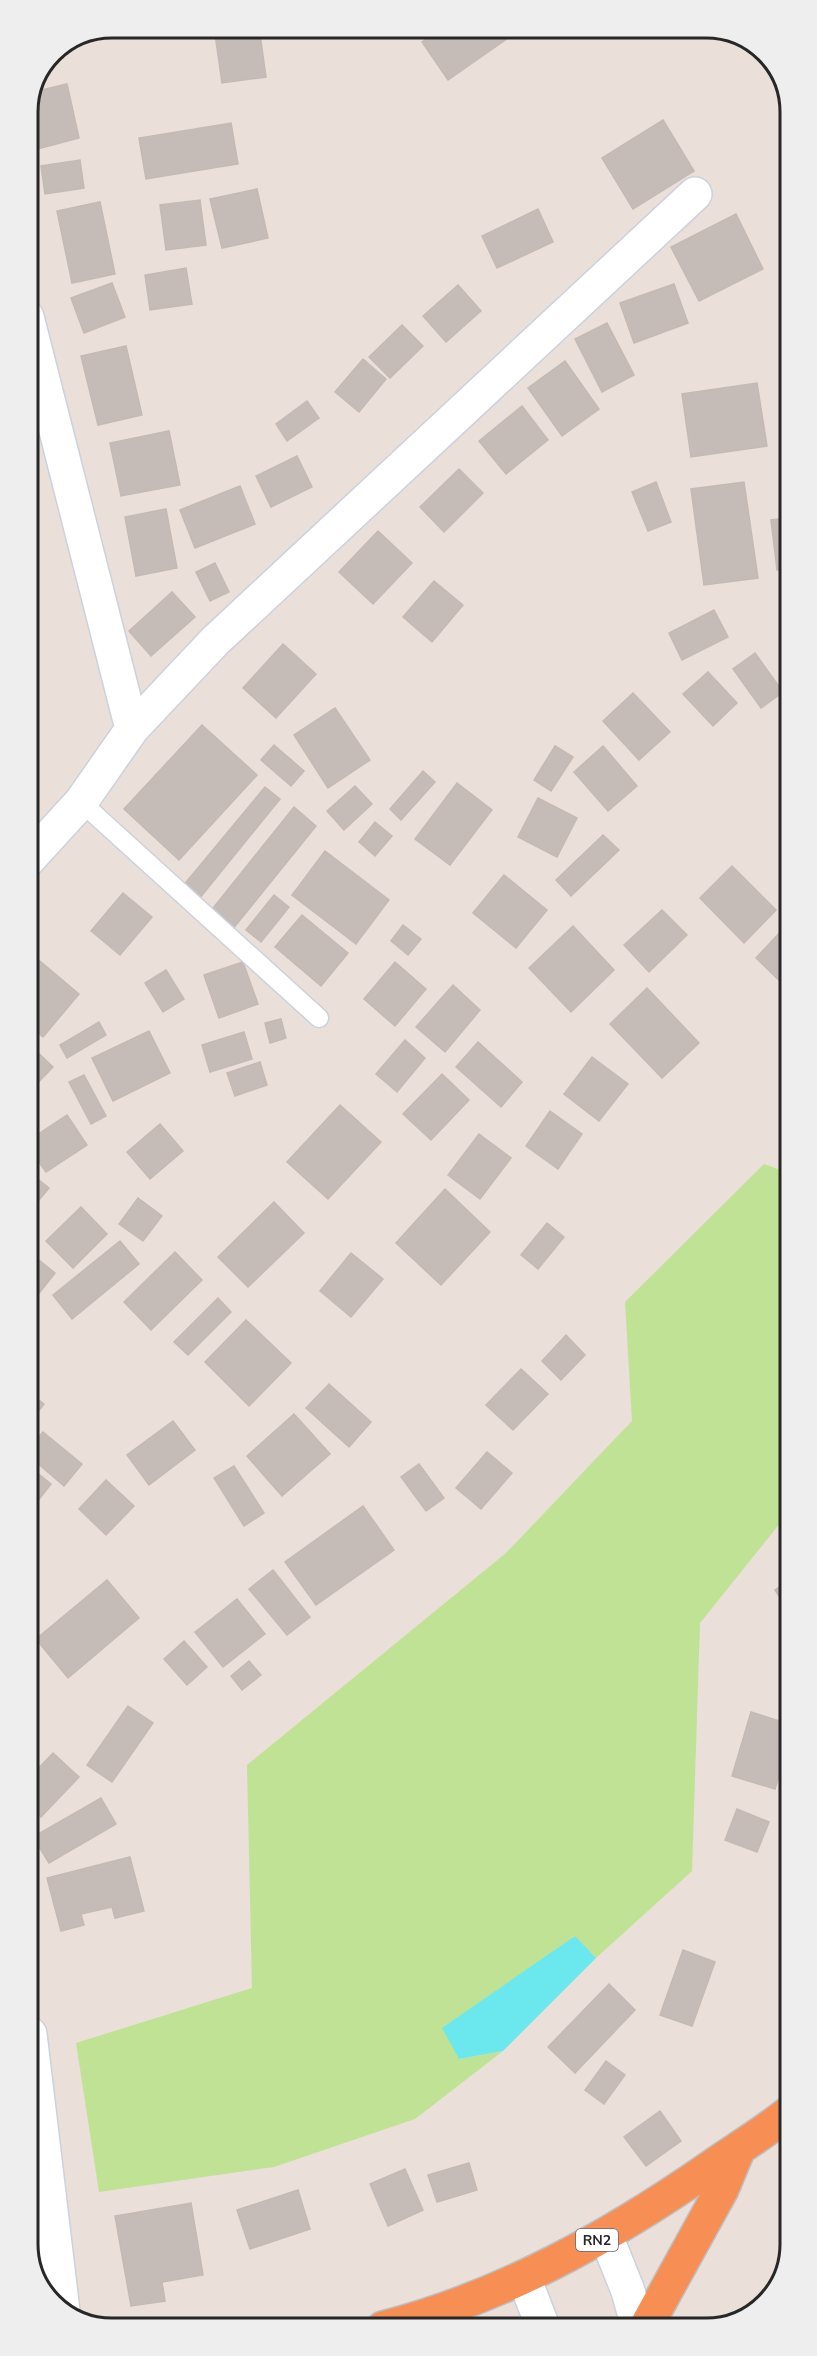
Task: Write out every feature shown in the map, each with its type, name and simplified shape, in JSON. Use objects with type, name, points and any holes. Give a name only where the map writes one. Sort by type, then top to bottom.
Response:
[{"type":"highway","name":"RN2","points":[[426,2318],[524,2278],[606,2236],[652,2208],[780,2119]]},
{"type":"highway","points":[[650,2318],[722,2189],[739,2148]]},
{"type":"street","points":[[38,849],[81,802],[132,729],[215,641],[695,194]]},
{"type":"street","points":[[38,360],[132,729]]},
{"type":"street","points":[[38,2101],[61,2298]]},
{"type":"street","points":[[606,2236],[628,2291],[636,2318]]},
{"type":"street","points":[[524,2278],[540,2318]]},
{"type":"lane","points":[[81,802],[319,1018]]},
{"type":"green space","points":[[764,1164],[780,1170],[780,1523],[700,1623],[692,1871],[596,1958],[574,1936],[459,2059],[503,2051],[415,2119],[274,2167],[99,2192],[76,2043],[252,1988],[247,1765],[506,1553],[632,1421],[625,1302]]},
{"type":"water","points":[[575,1936],[596,1958],[503,2051],[459,2059],[442,2028]]},
{"type":"building","points":[[216,38],[261,38],[266,77],[222,83]]},
{"type":"building","points":[[428,38],[508,38],[448,80],[422,42]]},
{"type":"building","points":[[67,84],[79,138],[38,149],[38,112],[41,90]]},
{"type":"building","points":[[663,120],[694,171],[633,209],[602,158]]},
{"type":"building","points":[[231,123],[238,164],[146,179],[139,138]]},
{"type":"building","points":[[80,160],[84,188],[45,194],[41,166]]},
{"type":"building","points":[[257,189],[268,238],[222,248],[210,199]]},
{"type":"building","points":[[200,200],[206,245],[166,250],[160,205]]},
{"type":"building","points":[[100,202],[115,274],[72,283],[57,211]]},
{"type":"building","points":[[538,209],[553,242],[497,268],[482,236]]},
{"type":"building","points":[[736,214],[763,269],[699,301],[671,247]]},
{"type":"building","points":[[186,268],[192,304],[150,310],[145,275]]},
{"type":"building","points":[[112,283],[125,317],[84,333],[71,298]]},
{"type":"building","points":[[674,284],[688,323],[634,343],[620,303]]},
{"type":"building","points":[[458,285],[481,311],[446,342],[423,316]]},
{"type":"building","points":[[607,323],[634,375],[602,392],[575,339]]},
{"type":"building","points":[[402,325],[423,346],[390,378],[369,357]]},
{"type":"building","points":[[126,346],[142,415],[98,425],[81,356]]},
{"type":"building","points":[[363,359],[386,379],[359,412],[335,392]]},
{"type":"building","points":[[565,361],[599,409],[562,436],[528,388]]},
{"type":"building","points":[[757,383],[767,446],[691,457],[682,394]]},
{"type":"building","points":[[307,401],[319,418],[287,441],[276,424]]},
{"type":"building","points":[[522,406],[548,440],[506,474],[479,441]]},
{"type":"building","points":[[169,431],[180,485],[121,496],[110,443]]},
{"type":"building","points":[[297,456],[312,487],[271,507],[256,476]]},
{"type":"building","points":[[459,469],[483,493],[444,532],[420,507]]},
{"type":"building","points":[[656,482],[671,522],[648,531],[632,492]]},
{"type":"building","points":[[744,482],[758,578],[704,585],[691,489]]},
{"type":"building","points":[[240,486],[255,524],[195,548],[180,510]]},
{"type":"building","points":[[166,509],[177,568],[136,576],[125,517]]},
{"type":"building","points":[[780,519],[780,570],[777,570],[771,520]]},
{"type":"building","points":[[378,531],[412,563],[373,604],[339,572]]},
{"type":"building","points":[[215,563],[229,592],[210,601],[196,572]]},
{"type":"building","points":[[434,581],[463,605],[432,642],[403,617]]},
{"type":"building","points":[[172,592],[195,617],[151,656],[129,631]]},
{"type":"building","points":[[714,610],[728,637],[682,660],[669,633]]},
{"type":"building","points":[[283,644],[316,674],[276,718],[243,688]]},
{"type":"building","points":[[755,653],[780,688],[780,694],[761,708],[733,669]]},
{"type":"building","points":[[708,672],[737,703],[713,726],[683,694]]},
{"type":"building","points":[[633,693],[670,732],[639,760],[603,721]]},
{"type":"building","points":[[335,708],[370,760],[328,788],[294,735]]},
{"type":"building","points":[[202,725],[257,775],[179,860],[124,809]]},
{"type":"building","points":[[274,745],[304,771],[291,786],[261,760]]},
{"type":"building","points":[[555,746],[573,757],[551,791],[534,780]]},
{"type":"building","points":[[603,746],[637,786],[608,811],[574,772]]},
{"type":"building","points":[[423,771],[435,782],[401,820],[390,809]]},
{"type":"building","points":[[457,783],[492,810],[450,865],[415,839]]},
{"type":"building","points":[[355,786],[372,804],[344,830],[327,811]]},
{"type":"building","points":[[265,787],[280,799],[199,899],[183,886]]},
{"type":"building","points":[[538,798],[577,818],[557,857],[518,837]]},
{"type":"building","points":[[294,807],[316,826],[232,930],[210,912]]},
{"type":"building","points":[[375,822],[392,836],[375,856],[359,842]]},
{"type":"building","points":[[603,835],[619,850],[571,896],[556,880]]},
{"type":"building","points":[[325,851],[389,900],[356,944],[292,895]]},
{"type":"building","points":[[732,866],[776,910],[744,943],[700,898]]},
{"type":"building","points":[[504,875],[547,910],[516,948],[473,913]]},
{"type":"building","points":[[123,893],[152,917],[120,955],[91,931]]},
{"type":"building","points":[[274,895],[289,907],[261,942],[246,930]]},
{"type":"building","points":[[662,910],[687,935],[649,972],[624,945]]},
{"type":"building","points":[[302,915],[348,953],[321,986],[275,947]]},
{"type":"building","points":[[403,925],[421,939],[408,955],[391,941]]},
{"type":"building","points":[[573,926],[614,970],[571,1012],[529,968]]},
{"type":"building","points":[[780,932],[780,981],[756,958]]},
{"type":"building","points":[[38,959],[79,994],[43,1037],[38,1033]]},
{"type":"building","points":[[243,962],[258,1004],[219,1018],[204,975]]},
{"type":"building","points":[[395,962],[426,989],[395,1026],[364,999]]},
{"type":"building","points":[[166,970],[184,999],[163,1012],[145,983]]},
{"type":"building","points":[[453,985],[480,1010],[445,1052],[416,1027]]},
{"type":"building","points":[[647,988],[699,1043],[662,1078],[610,1024]]},
{"type":"building","points":[[281,1019],[286,1038],[270,1043],[265,1023]]},
{"type":"building","points":[[99,1022],[106,1035],[67,1058],[60,1045]]},
{"type":"building","points":[[149,1031],[170,1073],[113,1101],[92,1058]]},
{"type":"building","points":[[244,1032],[252,1059],[210,1072],[202,1045]]},
{"type":"building","points":[[405,1040],[425,1058],[397,1092],[376,1074]]},
{"type":"building","points":[[478,1042],[522,1082],[501,1107],[456,1067]]},
{"type":"building","points":[[38,1053],[53,1067],[38,1083]]},
{"type":"building","points":[[592,1057],[628,1084],[599,1121],[564,1094]]},
{"type":"building","points":[[260,1062],[267,1085],[235,1096],[227,1073]]},
{"type":"building","points":[[442,1074],[469,1100],[431,1140],[403,1114]]},
{"type":"building","points":[[84,1075],[106,1116],[91,1124],[69,1082]]},
{"type":"building","points":[[340,1105],[381,1142],[328,1199],[287,1162]]},
{"type":"building","points":[[550,1111],[582,1134],[558,1169],[526,1146]]},
{"type":"building","points":[[67,1115],[87,1145],[46,1172],[38,1161],[38,1134]]},
{"type":"building","points":[[160,1124],[183,1151],[150,1179],[127,1152]]},
{"type":"building","points":[[479,1134],[511,1158],[480,1199],[448,1175]]},
{"type":"building","points":[[38,1179],[49,1188],[38,1201]]},
{"type":"building","points":[[445,1189],[490,1232],[441,1285],[396,1243]]},
{"type":"building","points":[[138,1198],[162,1216],[143,1241],[119,1224]]},
{"type":"building","points":[[274,1202],[304,1233],[248,1287],[218,1257]]},
{"type":"building","points":[[81,1207],[107,1234],[73,1268],[46,1241]]},
{"type":"building","points":[[547,1223],[564,1237],[538,1269],[521,1255]]},
{"type":"building","points":[[120,1241],[139,1264],[72,1319],[53,1295]]},
{"type":"building","points":[[175,1252],[202,1280],[151,1330],[124,1302]]},
{"type":"building","points":[[351,1253],[383,1279],[351,1317],[320,1291]]},
{"type":"building","points":[[38,1259],[55,1273],[38,1295]]},
{"type":"building","points":[[218,1298],[231,1312],[188,1355],[174,1342]]},
{"type":"building","points":[[246,1320],[291,1363],[249,1406],[205,1362]]},
{"type":"building","points":[[566,1335],[585,1355],[561,1380],[542,1361]]},
{"type":"building","points":[[521,1369],[548,1394],[513,1430],[486,1405]]},
{"type":"building","points":[[329,1384],[371,1422],[349,1447],[306,1408]]},
{"type":"building","points":[[38,1399],[44,1404],[38,1412]]},
{"type":"building","points":[[294,1414],[330,1454],[282,1496],[247,1456]]},
{"type":"building","points":[[173,1421],[195,1450],[149,1485],[127,1455]]},
{"type":"building","points":[[43,1432],[82,1464],[64,1486],[38,1464],[38,1438]]},
{"type":"building","points":[[487,1452],[512,1473],[481,1509],[456,1488]]},
{"type":"building","points":[[419,1464],[444,1498],[426,1511],[401,1477]]},
{"type":"building","points":[[234,1466],[264,1513],[244,1526],[214,1478]]},
{"type":"building","points":[[38,1473],[51,1484],[38,1501]]},
{"type":"building","points":[[106,1480],[134,1506],[106,1535],[79,1509]]},
{"type":"building","points":[[363,1506],[394,1550],[316,1605],[285,1562]]},
{"type":"building","points":[[273,1570],[310,1617],[287,1635],[249,1589]]},
{"type":"building","points":[[107,1580],[139,1618],[68,1678],[38,1641],[38,1637]]},
{"type":"building","points":[[780,1587],[780,1598],[775,1590]]},
{"type":"building","points":[[237,1599],[265,1634],[223,1667],[195,1632]]},
{"type":"building","points":[[184,1641],[207,1667],[187,1685],[164,1659]]},
{"type":"building","points":[[249,1661],[261,1675],[242,1690],[231,1676]]},
{"type":"building","points":[[128,1706],[153,1723],[112,1782],[87,1765]]},
{"type":"building","points":[[751,1712],[780,1721],[780,1772],[775,1789],[732,1776]]},
{"type":"building","points":[[53,1753],[79,1777],[41,1817],[38,1814],[38,1769]]},
{"type":"building","points":[[101,1798],[116,1824],[49,1863],[38,1845],[38,1834]]},
{"type":"building","points":[[737,1809],[769,1822],[757,1852],[725,1840]]},
{"type":"building","points":[[130,1857],[144,1911],[115,1918],[112,1907],[81,1914],[84,1925],[61,1931],[47,1878]]},
{"type":"building","points":[[683,1950],[715,1962],[692,2026],[660,2015]]},
{"type":"building","points":[[609,1984],[635,2010],[575,2073],[548,2047]]},
{"type":"building","points":[[606,2061],[625,2075],[604,2104],[585,2090]]},
{"type":"building","points":[[660,2111],[681,2141],[646,2166],[624,2137]]},
{"type":"building","points":[[469,2163],[477,2190],[437,2202],[428,2175]]},
{"type":"building","points":[[405,2169],[423,2210],[388,2226],[370,2184]]},
{"type":"building","points":[[298,2190],[310,2229],[250,2249],[237,2210]]},
{"type":"building","points":[[191,2203],[203,2275],[162,2282],[165,2301],[131,2306],[115,2216]]}]
